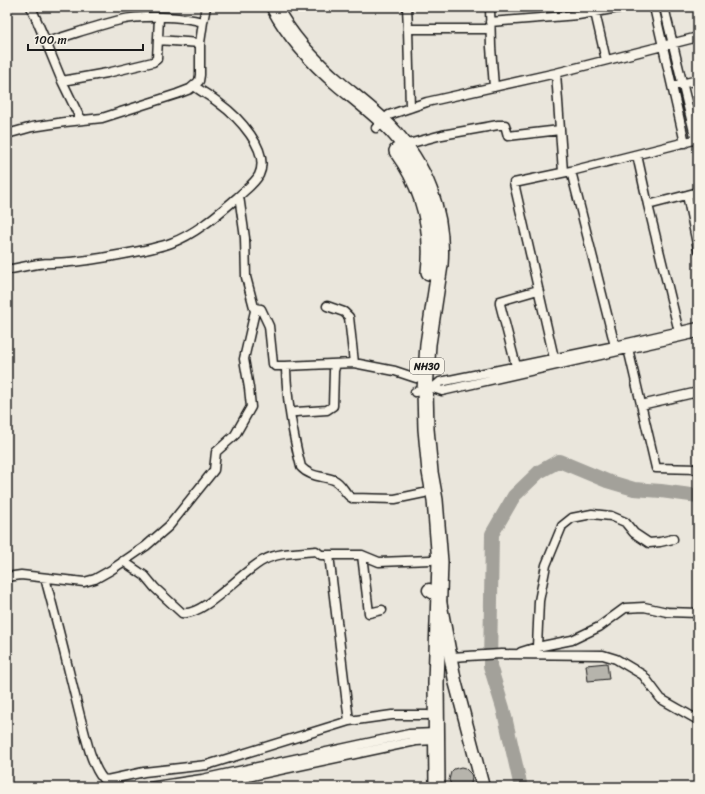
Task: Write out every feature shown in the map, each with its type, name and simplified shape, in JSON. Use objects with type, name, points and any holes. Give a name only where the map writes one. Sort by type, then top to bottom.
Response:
[{"type":"highway","name":"NH30","points":[[263,7],[276,28],[300,60],[325,84],[404,145],[418,163],[426,180],[438,216],[441,238],[440,265],[422,387],[439,548],[426,683],[427,715],[432,737],[437,787]]},
{"type":"highway","name":"NH30","points":[[274,7],[290,32],[315,62],[379,125],[413,176],[425,209],[429,226],[431,259],[422,318],[422,387],[418,450],[428,518],[430,560],[434,593],[436,662],[432,737],[427,787]]},
{"type":"street","points":[[31,7],[62,82],[79,116],[83,120]]},
{"type":"street","points":[[7,134],[32,127],[108,116],[177,94],[194,86],[199,81],[200,75],[200,43],[202,22],[206,7]]},
{"type":"street","points":[[407,7],[410,108]]},
{"type":"street","points":[[490,7],[494,87]]},
{"type":"street","points":[[408,29],[490,25],[578,15],[594,10],[624,7]]},
{"type":"street","points":[[654,7],[685,143]]},
{"type":"street","points":[[554,358],[514,183],[571,171],[697,139],[682,84],[664,7]]},
{"type":"street","points":[[594,10],[606,60]]},
{"type":"street","points":[[46,42],[121,20],[159,17],[193,19],[202,22]]},
{"type":"street","points":[[62,82],[107,73],[152,62],[157,59],[159,17]]},
{"type":"street","points":[[379,125],[389,115],[427,102],[556,73],[698,37]]},
{"type":"street","points":[[158,40],[200,43]]},
{"type":"street","points":[[556,73],[563,172]]},
{"type":"street","points":[[672,86],[698,80]]},
{"type":"street","points":[[7,270],[30,265],[69,262],[125,254],[171,244],[185,237],[206,223],[239,196],[259,175],[262,165],[261,155],[249,132],[235,116],[218,102],[194,86]]},
{"type":"street","points":[[404,145],[442,135],[498,125],[506,125],[508,136],[560,130]]},
{"type":"street","points":[[637,155],[679,334]]},
{"type":"street","points":[[571,171],[615,346]]},
{"type":"street","points":[[648,205],[698,192]]},
{"type":"street","points":[[687,195],[698,249]]},
{"type":"street","points":[[7,577],[21,575],[84,582],[95,579],[146,546],[169,526],[214,470],[216,452],[235,435],[249,413],[251,408],[251,399],[244,359],[255,311],[246,277],[245,238],[239,196]]},
{"type":"street","points":[[516,366],[500,301],[538,290]]},
{"type":"street","points":[[327,306],[344,312],[349,317],[354,363]]},
{"type":"street","points":[[254,308],[260,309],[269,326],[273,364],[275,366],[354,363],[395,371],[422,387],[442,391],[679,334],[698,326]]},
{"type":"street","points":[[679,334],[698,333]]},
{"type":"street","points":[[422,387],[554,358],[615,346],[627,346]]},
{"type":"street","points":[[627,346],[656,468],[698,469]]},
{"type":"street","points":[[296,412],[327,410],[333,406],[334,371],[336,364]]},
{"type":"street","points":[[285,366],[286,391],[301,468],[303,470],[313,475],[334,480],[339,483],[348,496],[352,498],[395,499],[424,493]]},
{"type":"street","points":[[641,404],[698,392]]},
{"type":"street","points":[[537,647],[539,601],[546,565],[562,526],[572,518],[592,514],[611,516],[625,522],[634,533],[649,542],[660,542],[673,539]]},
{"type":"street","points":[[123,561],[145,576],[155,588],[182,613],[186,614],[223,593],[264,560],[277,555],[316,551],[321,555],[362,555],[379,562],[430,560]]},
{"type":"street","points":[[329,555],[349,721]]},
{"type":"street","points":[[362,555],[369,612],[382,610]]},
{"type":"street","points":[[45,578],[54,608],[85,735],[96,769],[102,779],[107,780],[144,772],[207,765],[349,721],[392,715],[427,715]]},
{"type":"street","points":[[434,593],[483,787]]},
{"type":"street","points":[[514,654],[537,647],[572,640],[599,626],[625,608],[644,607],[667,612],[698,613]]},
{"type":"street","points":[[451,657],[514,654],[603,655],[616,658],[643,675],[661,699],[698,720]]},
{"type":"street","points":[[149,787],[202,779],[409,734],[432,737]]},
{"type":"street","points":[[201,787],[432,737]]},
{"type":"building","points":[[607,663],[609,679],[588,681],[586,665]]},
{"type":"building","points":[[461,767],[465,768],[471,774],[471,784],[469,787],[452,787],[449,780],[451,772],[454,769]]},
{"type":"waterway","points":[[520,787],[503,708],[490,666],[492,534],[514,496],[539,472],[559,461],[607,481],[634,489],[698,496]]}]
